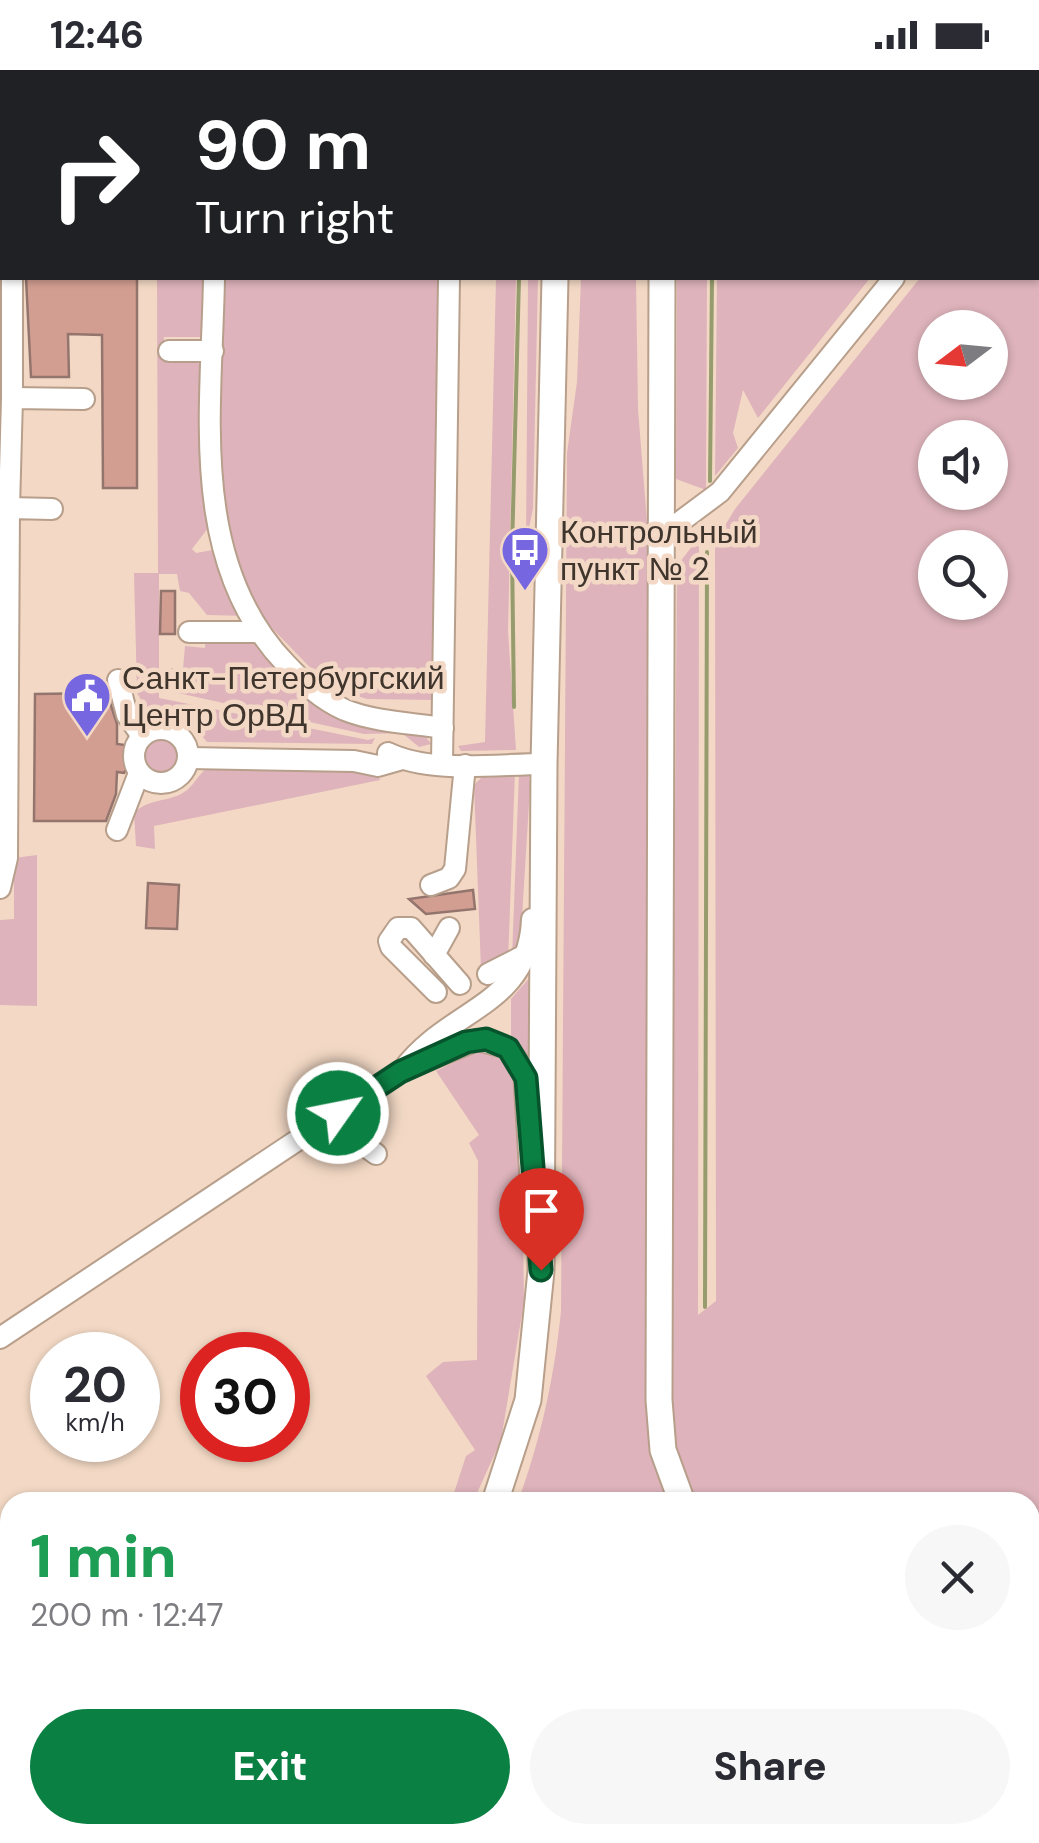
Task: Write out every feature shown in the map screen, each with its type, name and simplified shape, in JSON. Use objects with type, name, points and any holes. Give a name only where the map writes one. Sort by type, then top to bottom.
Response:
[{"type":"main road","points":[[498,1492],[528,1400],[537,1346],[555,280]]},
{"type":"main road","points":[[550,501],[568,379],[572,280]]},
{"type":"main road","points":[[658,283],[664,533],[660,1400],[663,1450],[678,1492]]},
{"type":"street","points":[[0,888],[7,858],[12,280]]},
{"type":"street","points":[[214,280],[211,496],[236,586],[258,632],[315,694],[348,712],[443,728]]},
{"type":"street","points":[[442,763],[449,280]]},
{"type":"street","points":[[664,533],[720,492],[892,280]]},
{"type":"street","points":[[169,352],[213,351]]},
{"type":"street","points":[[12,398],[84,399]]},
{"type":"street","points":[[8,508],[52,509]]},
{"type":"street","points":[[189,632],[258,632]]},
{"type":"street","points":[[118,680],[126,715],[142,736]]},
{"type":"street","points":[[167,728],[187,745],[189,758],[175,780],[149,781],[138,773],[133,760],[142,736],[167,728]]},
{"type":"street","points":[[189,758],[354,760],[378,766],[399,760],[465,765],[544,764]]},
{"type":"street","points":[[432,885],[449,878],[455,868],[465,765]]},
{"type":"street","points":[[117,830],[138,773]]},
{"type":"street","points":[[0,1338],[400,1072],[419,1050],[506,988],[528,952],[533,888],[546,840]]},
{"type":"street","points":[[436,992],[391,947],[392,934],[398,928],[411,928],[460,984]]},
{"type":"street","points":[[434,954],[448,928]]},
{"type":"street","points":[[488,974],[528,952]]},
{"type":"street","points":[[419,1050],[486,1039],[508,1048],[520,1064],[526,1078],[532,1202],[540,1237]]},
{"type":"street","points":[[338,1113],[354,1138],[376,1154]]},
{"type":"shaded area","points":[[157,280],[206,280],[203,337],[164,337],[165,360],[193,361],[205,366],[202,487],[212,523],[192,549],[196,553],[218,549],[248,616],[207,615],[189,593],[180,591],[177,574],[159,574],[159,698],[368,740],[375,738],[372,744],[207,742],[189,721],[146,708],[137,693],[134,573],[158,573]]},
{"type":"shaded area","points":[[222,280],[442,280],[432,700],[367,699],[329,687],[264,620],[243,581],[216,492]]},
{"type":"shaded area","points":[[496,280],[516,280],[508,631],[516,750],[461,751],[458,746],[485,742]]},
{"type":"shaded area","points":[[528,280],[538,280],[533,508],[526,543]]},
{"type":"shaded area","points":[[581,280],[636,280],[638,409],[651,572],[646,1392],[650,1446],[667,1492],[521,1492],[546,1408],[561,1311],[567,453],[577,382]]},
{"type":"shaded area","points":[[677,280],[707,280],[706,490],[676,479]]},
{"type":"shaded area","points":[[717,280],[868,280],[758,418],[743,390],[733,433],[738,448],[715,476]]},
{"type":"shaded area","points":[[918,280],[1039,280],[1039,1492],[690,1492],[686,1483],[676,1443],[671,1380],[677,566],[699,537],[698,1315],[716,1301],[715,542],[735,509]]},
{"type":"shaded area","points":[[206,636],[264,646],[318,700],[421,730],[431,744],[419,747],[402,733],[364,734],[169,691],[170,668],[183,668],[185,646],[205,648]]},
{"type":"shaded area","points":[[159,738],[173,743],[178,757],[173,771],[159,776],[145,771],[140,757],[145,743]]},
{"type":"shaded area","points":[[211,766],[377,772],[380,780],[154,826],[155,849],[136,846],[134,813],[145,805],[181,794]]},
{"type":"shaded area","points":[[515,770],[508,962],[481,969],[474,785],[487,772]]},
{"type":"shaded area","points":[[519,774],[529,776],[530,787],[520,950],[512,957]]},
{"type":"shaded area","points":[[37,855],[37,1006],[0,1005],[0,920],[14,919],[14,858]]},
{"type":"shaded area","points":[[531,976],[528,1060],[511,1040],[511,999]]},
{"type":"shaded area","points":[[487,1047],[514,1064],[521,1087],[524,1302],[501,1440],[478,1492],[454,1492],[466,1456],[475,1450],[426,1376],[443,1362],[477,1360],[478,1161],[469,1143],[479,1135],[436,1071]]},
{"type":"building","points":[[26,280],[137,280],[137,488],[103,488],[102,335],[68,334],[69,377],[31,377]]},
{"type":"building","points":[[161,591],[175,591],[175,634],[160,634]]},
{"type":"building","points":[[107,693],[117,724],[117,744],[133,746],[132,761],[124,773],[117,772],[116,794],[106,821],[34,821],[35,694]]},
{"type":"building","points":[[148,883],[179,885],[177,929],[146,928]]},
{"type":"building","points":[[473,890],[475,909],[426,914],[409,899]]},
{"type":"waterway","points":[[514,707],[512,550],[519,280]]},
{"type":"waterway","points":[[710,481],[712,280]]},
{"type":"waterway","points":[[705,1307],[707,552]]},
{"type":"place","name":"Контрольный пункт № 2","points":[[525,592]]},
{"type":"place","name":"Санкт-Петербургский Центр ОрВД","points":[[87,738]]},
{"type":"route","points":[[338,1113],[400,1072],[466,1042],[486,1039],[508,1048],[526,1078],[532,1202],[540,1237],[541,1270]]}]
